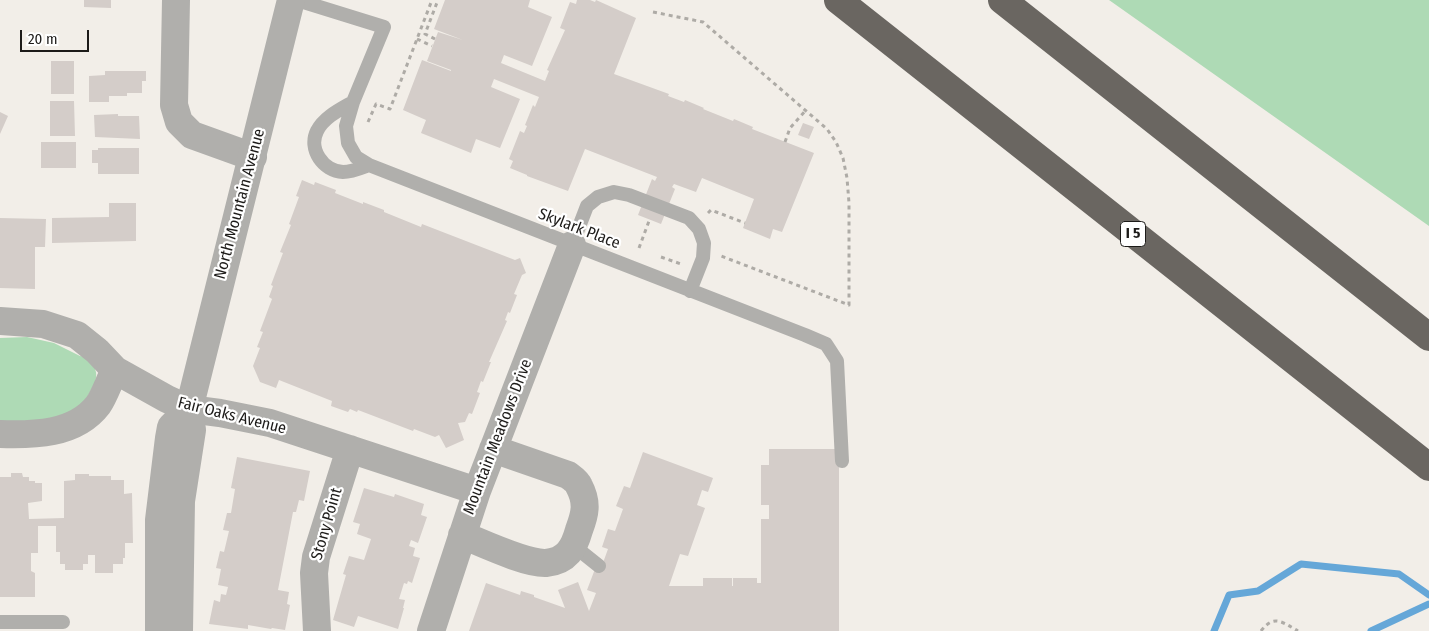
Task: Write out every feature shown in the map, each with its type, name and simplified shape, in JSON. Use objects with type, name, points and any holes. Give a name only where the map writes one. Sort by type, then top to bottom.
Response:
[{"type":"highway","name":"I 5","points":[[838,0],[1429,467]]},
{"type":"highway","points":[[1002,0],[1429,337]]},
{"type":"street","points":[[176,0],[174,105],[179,122],[192,135],[253,157]]},
{"type":"street","name":"North Mountain Avenue","points":[[179,631],[182,501],[192,430],[189,409],[291,0]]},
{"type":"street","name":"Mountain Meadows Drive","points":[[431,631],[477,491],[572,245]]},
{"type":"street","name":"Fair Oaks Avenue","points":[[0,321],[43,324],[77,335],[97,351],[115,370],[167,400],[189,409],[270,423],[477,491]]},
{"type":"street","points":[[0,434],[58,431],[80,421],[98,405],[115,370]]},
{"type":"street","points":[[159,631],[159,520],[169,438],[171,426],[189,409]]},
{"type":"street","name":"Stony Point","points":[[317,631],[314,573],[316,557],[350,449]]},
{"type":"street","points":[[462,535],[533,562],[548,563],[559,559],[568,554],[574,546],[586,511],[584,496],[578,483],[568,475],[493,449]]},
{"type":"lane","points":[[297,0],[384,27],[353,102],[330,116],[318,130],[314,142],[317,154],[323,164],[342,172],[370,165]]},
{"type":"lane","name":"Skylark Place","points":[[353,102],[346,126],[348,143],[356,157],[370,165],[826,344],[837,361],[842,461]]},
{"type":"lane","points":[[572,245],[587,206],[598,197],[614,192],[629,195],[689,218],[699,229],[704,243],[703,258],[690,291]]},
{"type":"lane","points":[[574,546],[599,566]]},
{"type":"lane","points":[[0,622],[63,622]]},
{"type":"path","points":[[367,126],[376,104],[390,109],[432,0]]},
{"type":"path","points":[[435,39],[425,34],[438,0]]},
{"type":"path","points":[[653,12],[703,22],[827,129],[836,142],[843,158],[848,178],[849,305],[717,254]]},
{"type":"path","points":[[417,39],[432,46]]},
{"type":"path","points":[[785,142],[790,128],[806,110]]},
{"type":"path","points":[[706,215],[711,210],[745,223]]},
{"type":"path","points":[[638,248],[650,219]]},
{"type":"path","points":[[1261,631],[1267,623],[1275,620],[1283,622],[1298,631]]},
{"type":"green space","points":[[1109,0],[1429,0],[1429,226]]},
{"type":"green space","points":[[27,337],[54,343],[80,356],[89,357],[96,371],[95,382],[82,403],[63,417],[39,421],[0,421],[0,338]]},
{"type":"building","points":[[84,0],[111,0],[111,8],[84,7]]},
{"type":"building","points":[[445,0],[530,0],[528,7],[552,17],[532,66],[504,55],[501,63],[545,81],[549,71],[547,70],[565,30],[560,28],[570,2],[576,4],[577,0],[595,2],[596,0],[636,18],[614,74],[669,94],[668,96],[684,102],[685,100],[733,121],[734,119],[753,127],[752,129],[814,153],[782,232],[773,229],[770,239],[743,228],[754,199],[702,178],[696,192],[674,184],[672,187],[675,189],[661,224],[638,215],[652,179],[655,181],[657,177],[585,149],[568,191],[510,168],[513,161],[509,159],[520,131],[524,133],[533,105],[535,107],[539,97],[494,79],[491,87],[520,99],[500,148],[476,139],[471,153],[421,133],[426,120],[403,110],[422,60],[451,71],[427,61],[438,32],[463,40],[434,29]]},
{"type":"building","points":[[51,61],[74,61],[74,94],[51,94]]},
{"type":"building","points":[[105,71],[146,71],[146,81],[142,81],[142,93],[127,93],[127,96],[109,96],[109,102],[89,102],[89,76],[105,75]]},
{"type":"building","points":[[50,101],[74,101],[75,136],[50,136]]},
{"type":"building","points":[[0,112],[8,116],[0,134]]},
{"type":"building","points":[[118,114],[118,116],[139,116],[140,139],[95,137],[94,115]]},
{"type":"building","points":[[803,123],[814,127],[809,139],[798,135]]},
{"type":"building","points":[[41,142],[76,142],[76,168],[41,168]]},
{"type":"building","points":[[98,148],[139,148],[139,174],[98,174],[98,163],[92,163],[92,150],[98,150]]},
{"type":"building","points":[[302,180],[314,185],[315,182],[336,190],[335,193],[384,210],[384,212],[421,227],[422,224],[515,260],[520,258],[526,273],[522,275],[514,294],[517,295],[510,313],[508,312],[505,320],[507,321],[489,362],[491,362],[483,382],[481,381],[477,392],[480,393],[472,414],[469,413],[465,422],[458,423],[464,440],[446,448],[439,435],[435,437],[414,429],[413,431],[358,410],[357,412],[350,409],[348,412],[331,406],[332,401],[279,380],[276,388],[260,382],[253,366],[260,348],[257,347],[263,332],[260,331],[272,299],[269,297],[273,286],[271,285],[283,253],[280,252],[291,225],[289,224],[299,197],[296,196]]},
{"type":"building","points":[[109,203],[136,203],[136,241],[52,243],[52,218],[109,217]]},
{"type":"building","points":[[0,218],[46,219],[45,247],[35,247],[35,289],[0,288]]},
{"type":"building","points":[[769,449],[839,449],[839,631],[469,631],[486,583],[520,595],[521,591],[534,595],[534,597],[565,608],[558,590],[578,582],[589,611],[596,593],[587,590],[595,569],[600,571],[608,549],[602,547],[608,529],[615,531],[623,509],[616,506],[624,486],[630,488],[643,452],[713,478],[708,492],[702,490],[697,505],[705,508],[688,556],[680,554],[669,586],[703,586],[703,578],[732,578],[732,586],[733,578],[757,578],[757,583],[761,583],[761,519],[769,519],[769,505],[761,505],[761,465],[769,465]]},
{"type":"building","points":[[237,457],[310,471],[304,501],[299,500],[296,512],[293,512],[278,590],[289,592],[287,604],[290,605],[285,630],[248,625],[248,629],[209,624],[214,600],[220,602],[221,594],[226,595],[228,587],[218,585],[221,569],[216,568],[220,551],[224,552],[229,531],[223,530],[227,513],[231,513],[235,489],[231,488]]},
{"type":"building","points":[[11,473],[22,473],[23,477],[29,477],[29,481],[42,483],[42,501],[28,503],[29,519],[64,518],[64,481],[75,480],[75,474],[111,476],[111,480],[124,480],[124,494],[132,493],[133,543],[125,543],[123,564],[113,564],[113,573],[95,573],[95,555],[88,555],[88,564],[83,564],[83,570],[65,570],[65,564],[60,564],[60,552],[56,552],[56,526],[38,526],[38,553],[31,553],[31,571],[35,573],[35,597],[0,597],[0,477],[11,477]]},
{"type":"building","points":[[364,488],[394,497],[395,494],[424,504],[421,515],[427,517],[418,543],[411,540],[409,546],[415,548],[413,556],[420,558],[412,583],[408,581],[407,584],[404,583],[399,599],[405,600],[398,629],[358,616],[354,627],[333,620],[346,575],[343,574],[349,556],[364,560],[371,539],[357,534],[360,524],[353,522]]},
{"type":"waterway","points":[[1214,631],[1229,595],[1258,591],[1301,564],[1399,574],[1429,595]]},
{"type":"waterway","points":[[1371,631],[1429,604]]}]
